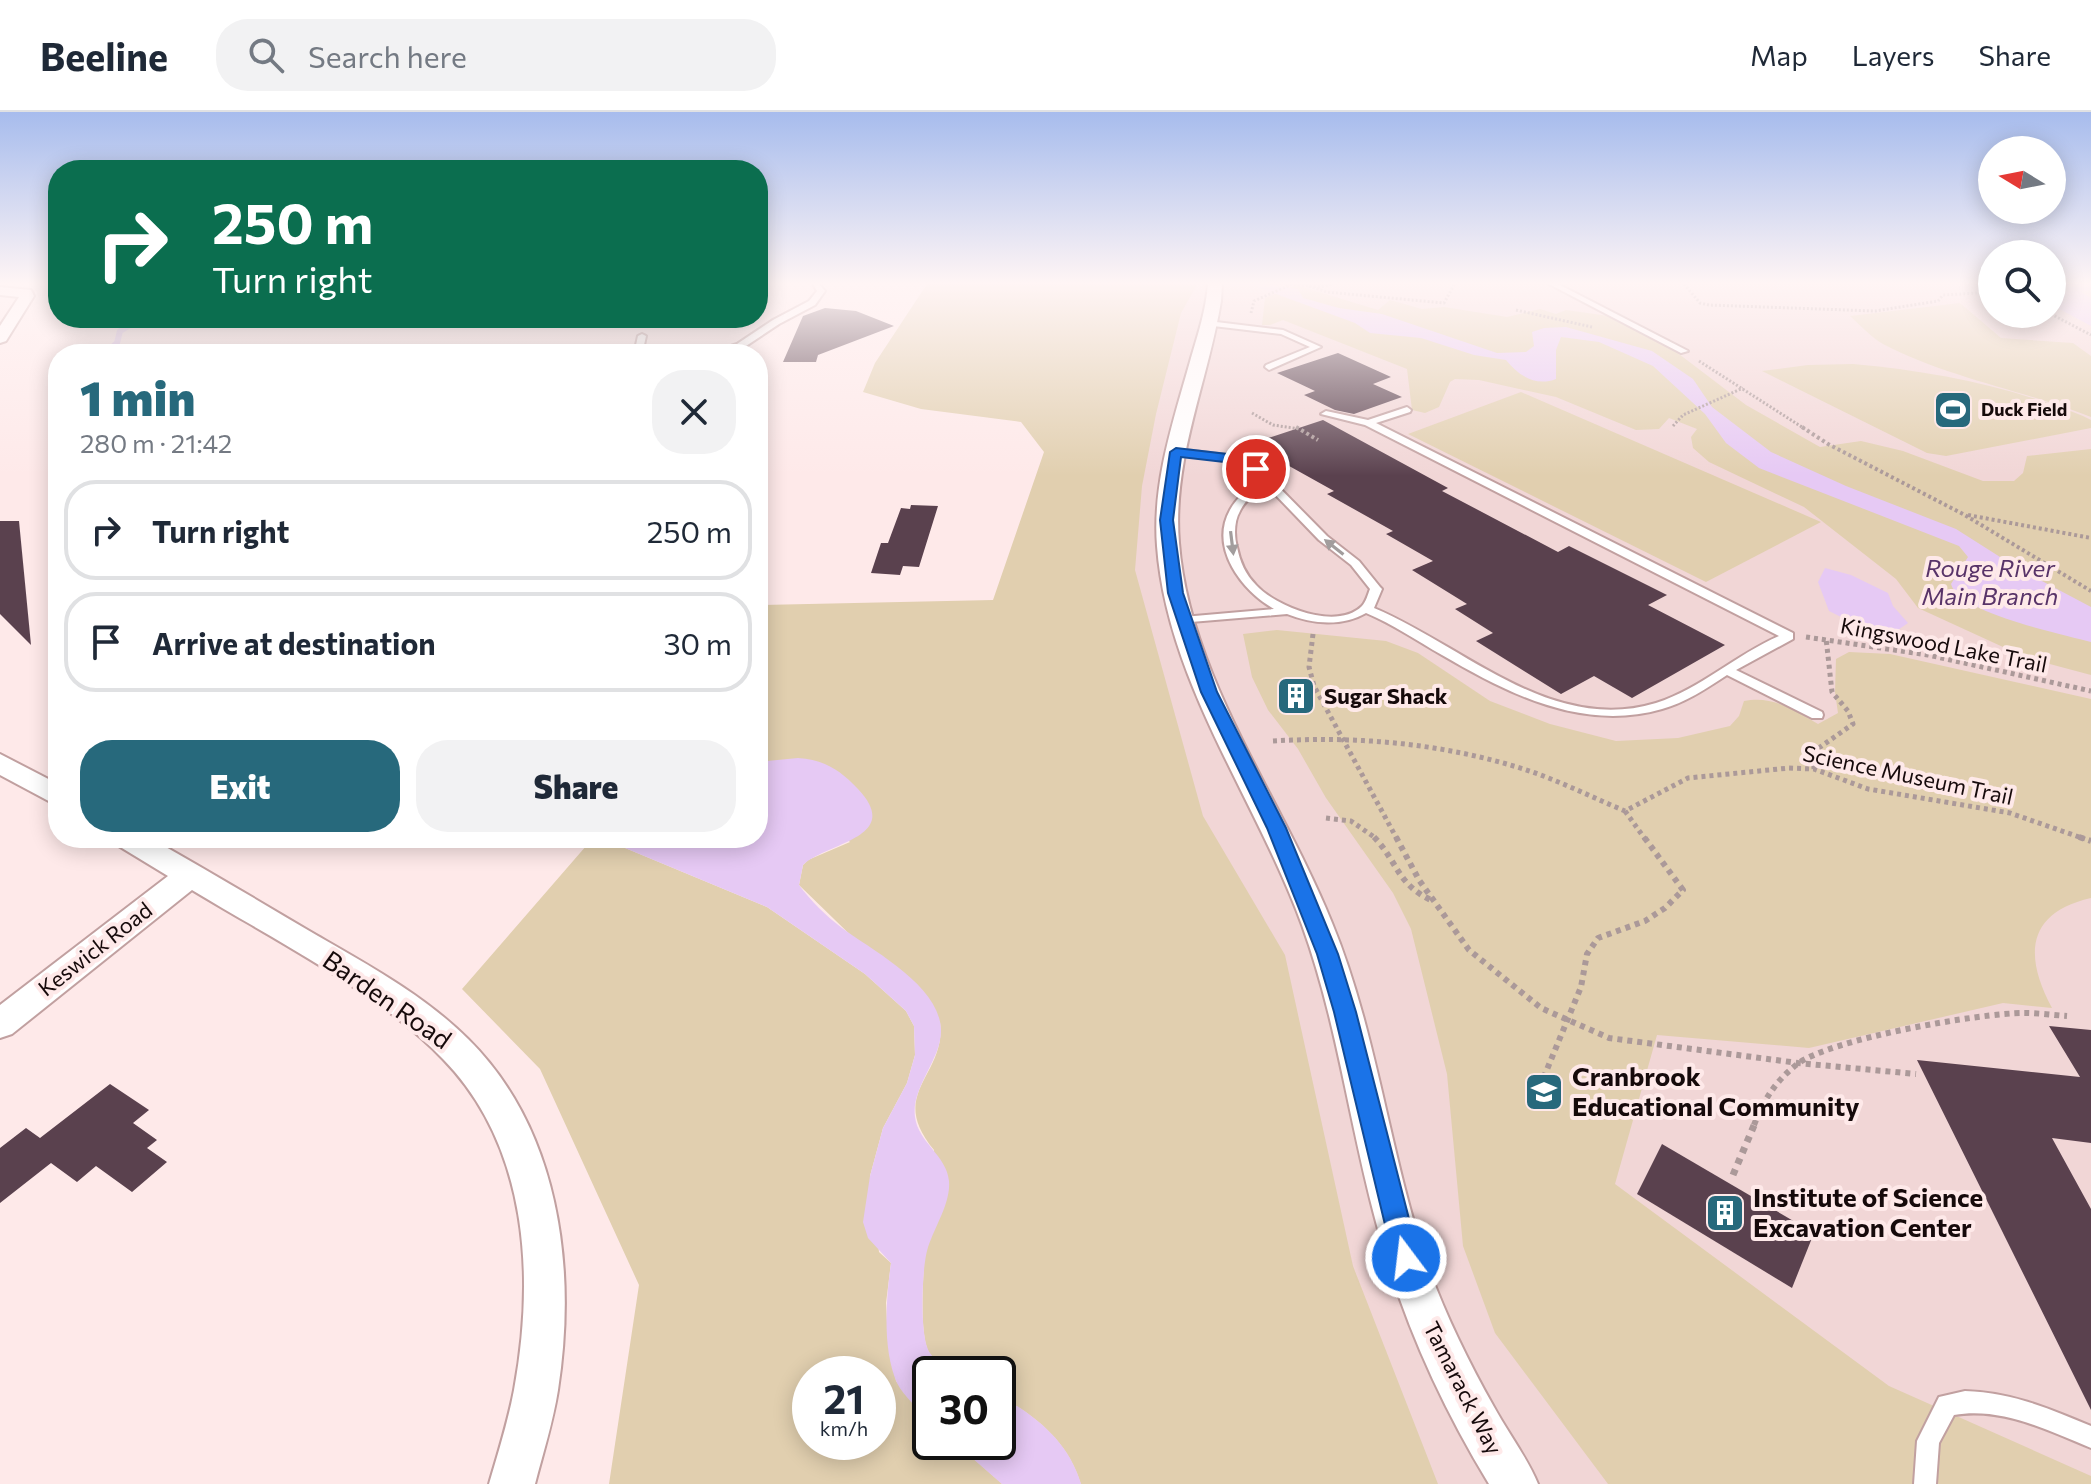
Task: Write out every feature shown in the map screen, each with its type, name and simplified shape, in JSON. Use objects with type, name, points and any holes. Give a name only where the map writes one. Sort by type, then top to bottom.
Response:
[{"type":"street","name":"Tamarack Way","points":[[1201,348],[1167,501],[1170,567],[1183,621],[1209,692],[1277,828],[1323,940],[1345,1012],[1399,1233],[1423,1311],[1476,1423],[1515,1484]]},
{"type":"street","points":[[0,763],[48,790]]},
{"type":"street","name":"Barden Road","points":[[144,848],[370,982],[426,1021],[460,1052],[492,1094],[518,1141],[540,1215],[545,1312],[536,1390],[512,1484]]},
{"type":"street","name":"Keswick Road","points":[[0,1024],[190,875]]},
{"type":"lane","points":[[1269,367],[1315,348]]},
{"type":"lane","points":[[1678,348],[1684,351]]},
{"type":"lane","points":[[1368,423],[1407,410]]},
{"type":"lane","points":[[1326,414],[1368,423],[1789,636]]},
{"type":"lane","points":[[1176,452],[1236,459],[1256,469],[1323,538],[1355,563],[1376,589],[1375,600],[1366,609],[1345,619],[1303,617],[1285,611],[1258,595],[1244,581],[1230,547],[1233,512],[1265,479]]},
{"type":"lane","points":[[1366,609],[1521,692],[1574,710],[1608,715],[1659,707],[1789,636]]},
{"type":"lane","points":[[1183,621],[1285,611]]},
{"type":"lane","points":[[1729,671],[1817,715]]},
{"type":"lane","points":[[1925,1484],[1928,1441],[1947,1405],[1968,1400],[1997,1403],[2091,1437]]},
{"type":"path","points":[[1684,351],[1828,444],[1963,514],[2091,591]]},
{"type":"path","points":[[1673,426],[1683,415],[1743,388]]},
{"type":"path","points":[[1252,413],[1273,425],[1296,427],[1318,440]]},
{"type":"path","points":[[1963,514],[2091,538]]},
{"type":"path","points":[[1314,630],[1309,667],[1322,703],[1345,739],[1419,880],[1469,950],[1541,1008],[1609,1038],[1798,1063],[1916,1074]]},
{"type":"path","name":"Kingswood Lake Trail","points":[[1789,636],[1826,638],[1915,652],[2091,691]]},
{"type":"path","points":[[1273,741],[1317,737],[1415,746],[1516,767],[1625,811],[1683,890],[1668,908],[1639,926],[1598,938],[1587,954],[1581,987],[1536,1096]]},
{"type":"path","name":"Science Museum Trail","points":[[1625,811],[1688,778],[1789,768],[1814,769],[1868,789],[2010,813],[2091,841]]},
{"type":"path","points":[[1326,818],[1351,821],[1377,839],[1401,879],[1415,893],[1435,902]]},
{"type":"path","points":[[1733,1175],[1768,1092],[1798,1063],[1842,1044],[1909,1029],[2021,1013],[2067,1016]]},
{"type":"shaded area","points":[[885,348],[1172,348],[1142,486],[1135,570],[1203,816],[1285,955],[1353,1266],[1438,1484],[1081,1484],[1059,1442],[1038,1421],[1016,1406],[1016,1356],[930,1354],[925,1340],[923,1288],[934,1150],[921,1130],[916,1113],[917,1098],[940,1041],[940,1022],[799,885],[803,865],[808,860],[850,842],[768,763],[768,605],[993,600],[1044,452],[1021,422],[921,409],[863,392]]},
{"type":"shaded area","name":"Cranbrook Educational Community","points":[[1037,348],[2091,348],[2091,1484],[916,1484],[924,1460],[1016,1460],[1016,1356],[944,1356],[1131,412]]},
{"type":"shaded area","points":[[1354,348],[1669,348],[1746,405],[1820,447],[1861,441],[1903,451],[1983,481],[2014,481],[2023,473],[2027,456],[2091,449],[2091,675],[2027,658],[1918,608],[1896,579],[1804,507],[1709,462],[1693,448],[1691,437],[1697,429],[1669,418],[1659,429],[1636,430],[1556,397],[1479,380],[1455,379],[1450,382],[1439,407],[1425,413],[1412,410],[1407,369]]},
{"type":"shaded area","points":[[1893,348],[2080,348],[2091,356],[2091,417],[2039,399],[1933,366]]},
{"type":"shaded area","name":"Duck Field","points":[[1853,364],[1912,371],[1999,388],[2083,416],[2091,420],[2091,428],[1946,456],[1927,453],[1762,371],[1808,365]]},
{"type":"shaded area","points":[[1521,392],[1821,522],[1706,582],[1408,434]]},
{"type":"shaded area","points":[[1277,630],[1386,641],[1418,653],[1490,701],[1550,724],[1616,741],[1678,738],[1730,726],[1739,716],[1744,701],[1755,700],[1783,705],[1818,724],[1838,713],[1836,659],[1849,652],[1890,654],[2091,699],[2091,898],[2054,914],[2037,939],[2037,971],[2052,1008],[2003,1003],[1809,1048],[1657,1035],[1615,1184],[1889,1386],[2091,1476],[2091,1484],[1608,1484],[1495,1333],[1463,1246],[1447,1074],[1411,929],[1393,893],[1326,798],[1298,749],[1268,710],[1252,677],[1243,634]]},
{"type":"shaded area","points":[[584,848],[625,848],[767,907],[865,974],[906,1011],[914,1026],[915,1055],[907,1083],[883,1128],[870,1176],[879,1252],[891,1263],[886,1303],[891,1356],[792,1356],[792,1460],[896,1460],[896,1381],[912,1400],[912,1460],[975,1460],[1002,1484],[609,1484],[639,1285],[540,1069],[462,989]]},
{"type":"water","name":"Rouge River Main Branch","points":[[1452,348],[1482,348],[1497,353],[1557,348],[1556,379],[1534,380],[1522,375],[1506,360]]},
{"type":"water","name":"Rouge River Main Branch","points":[[1613,348],[1652,351],[1693,379],[1712,407],[1771,452],[1846,486],[1956,529],[2019,569],[2091,607],[2091,642],[2013,621],[1972,604],[1958,594],[1951,584],[1968,557],[1959,546],[1759,468],[1726,443],[1705,414],[1653,366]]},
{"type":"water","points":[[1825,568],[1851,575],[1888,593],[1893,606],[1908,623],[1895,632],[1855,624],[1829,611],[1818,582]]},
{"type":"water","points":[[808,759],[845,776],[870,805],[872,818],[867,829],[857,837],[803,865],[799,885],[836,923],[918,985],[938,1015],[940,1042],[917,1095],[915,1117],[921,1134],[947,1172],[949,1190],[927,1251],[924,1273],[924,1333],[932,1356],[912,1356],[912,1402],[896,1380],[896,1356],[889,1355],[886,1323],[891,1263],[868,1238],[863,1222],[870,1176],[883,1128],[907,1083],[915,1055],[914,1026],[906,1011],[865,974],[767,907],[625,848],[768,848],[768,761]]},
{"type":"water","points":[[1016,1406],[1038,1421],[1059,1442],[1081,1484],[1002,1484],[975,1460],[1016,1460]]},
{"type":"building","points":[[789,348],[836,348],[818,355],[816,362],[783,362]]},
{"type":"building","points":[[1338,353],[1391,377],[1373,384],[1402,397],[1354,414],[1335,410],[1304,395],[1315,391],[1277,373]]},
{"type":"building","points":[[1323,420],[1448,488],[1442,491],[1558,552],[1569,546],[1667,595],[1648,605],[1725,645],[1632,698],[1594,676],[1561,694],[1476,641],[1493,633],[1455,609],[1467,604],[1412,570],[1433,561],[1386,534],[1393,531],[1327,494],[1334,491],[1273,457],[1282,454],[1259,441]]},
{"type":"building","points":[[911,505],[938,506],[919,567],[903,566],[900,575],[871,573],[881,543],[888,543],[901,508],[910,509]]},
{"type":"building","points":[[0,521],[19,521],[31,645],[0,614]]},
{"type":"building","points":[[2049,1026],[2091,1030],[2091,1143],[2052,1138],[2091,1209],[2091,1410],[1917,1060],[2080,1077]]},
{"type":"building","points":[[110,1084],[149,1110],[133,1123],[157,1140],[147,1148],[167,1162],[132,1192],[96,1166],[77,1182],[51,1163],[0,1203],[0,1148],[26,1128],[40,1138]]},
{"type":"building","name":"Institute of Science Excavation Center","points":[[1662,1144],[1814,1233],[1792,1288],[1637,1194]]},
{"type":"place","name":"Duck Field","points":[[1953,410]]},
{"type":"place","name":"Sugar Shack","points":[[1296,696]]},
{"type":"place","name":"Cranbrook Educational Community","points":[[1544,1092]]},
{"type":"place","name":"Institute of Science Excavation Center","points":[[1725,1213]]},
{"type":"route","points":[[1256,469],[1236,459],[1176,452],[1167,501],[1170,567],[1183,621],[1209,692],[1277,828],[1318,927],[1345,1012],[1406,1258]]}]
